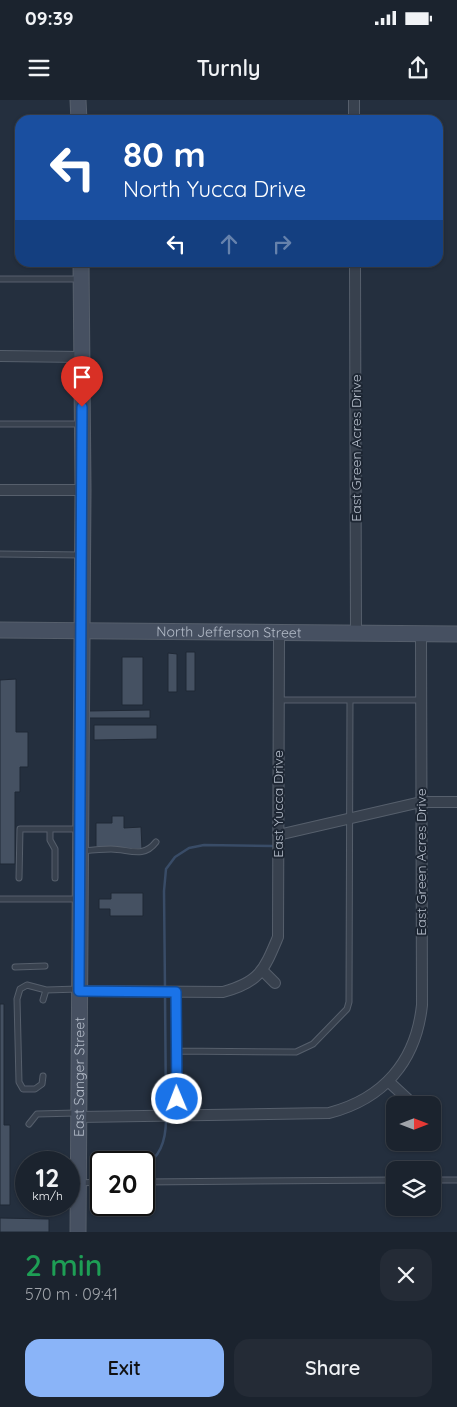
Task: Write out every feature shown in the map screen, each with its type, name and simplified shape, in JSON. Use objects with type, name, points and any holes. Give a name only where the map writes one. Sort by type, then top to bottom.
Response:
[{"type":"main road","points":[[78,100],[79,115]]},
{"type":"main road","name":"East Sanger Street","points":[[79,1151],[83,490],[81,267]]},
{"type":"main road","name":"North Jefferson Street","points":[[0,630],[81,629],[279,634],[457,634]]},
{"type":"main road","name":"East Sanger Street","points":[[78,1216],[78,1232]]},
{"type":"street","points":[[354,100],[354,115]]},
{"type":"street","name":"East Green Acres Drive","points":[[355,267],[356,634]]},
{"type":"street","points":[[0,356],[82,357]]},
{"type":"street","points":[[0,490],[83,490]]},
{"type":"street","name":"East Yucca Drive","points":[[263,972],[278,937],[279,634]]},
{"type":"street","name":"East Green Acres Drive","points":[[79,1115],[329,1114],[366,1100],[388,1081],[411,1050],[420,1017],[422,634]]},
{"type":"street","points":[[278,835],[350,820],[421,802],[457,802]]},
{"type":"street","points":[[79,990],[223,992],[242,987],[263,972],[275,983]]},
{"type":"street","points":[[388,1081],[404,1096]]},
{"type":"lane","points":[[0,279],[81,279]]},
{"type":"lane","points":[[0,424],[82,424]]},
{"type":"lane","points":[[0,554],[82,555]]},
{"type":"lane","points":[[278,700],[421,700]]},
{"type":"lane","points":[[176,1051],[296,1052],[314,1044],[347,1009],[350,1002],[350,700]]},
{"type":"lane","points":[[19,878],[20,829],[80,829]]},
{"type":"lane","points":[[50,829],[50,840],[55,848],[55,878]]},
{"type":"lane","points":[[80,851],[113,849],[132,853],[145,852],[156,842]]},
{"type":"lane","points":[[0,899],[80,899]]},
{"type":"lane","points":[[15,967],[45,966]]},
{"type":"lane","points":[[43,1076],[42,1084],[35,1089],[23,1088],[19,1082],[17,999],[23,986],[27,985],[46,990],[79,990]]},
{"type":"lane","points":[[43,1000],[46,990]]},
{"type":"lane","points":[[168,992],[176,1051],[168,1116]]},
{"type":"lane","points":[[29,1124],[37,1114],[79,1115]]},
{"type":"lane","points":[[155,1182],[386,1180]]},
{"type":"lane","points":[[441,1180],[457,1180]]},
{"type":"building","points":[[186,652],[195,652],[195,691],[186,691]]},
{"type":"building","points":[[168,653],[177,654],[177,692],[168,692]]},
{"type":"building","points":[[122,657],[143,657],[143,705],[122,705]]},
{"type":"building","points":[[16,679],[16,732],[28,732],[28,767],[20,767],[20,792],[15,792],[15,864],[0,864],[0,680]]},
{"type":"building","points":[[150,710],[150,718],[89,718],[89,711]]},
{"type":"building","points":[[94,725],[157,725],[157,739],[94,740]]},
{"type":"building","points":[[112,816],[124,816],[124,828],[141,827],[142,849],[96,847],[96,823],[112,823]]},
{"type":"building","points":[[111,893],[143,893],[143,916],[110,916],[110,909],[99,909],[99,899],[111,899]]},
{"type":"building","points":[[0,1004],[4,1004],[4,1125],[10,1125],[10,1205],[0,1205]]},
{"type":"building","points":[[0,1218],[49,1219],[49,1232],[0,1232]]},
{"type":"waterway","points":[[165,989],[164,891],[166,869],[175,857],[189,848],[204,845],[274,846]]},
{"type":"waterway","points":[[165,994],[166,1114]]},
{"type":"waterway","points":[[155,1158],[164,1140],[166,1119]]},
{"type":"route","points":[[82,407],[79,991],[176,992],[177,1099]]}]
